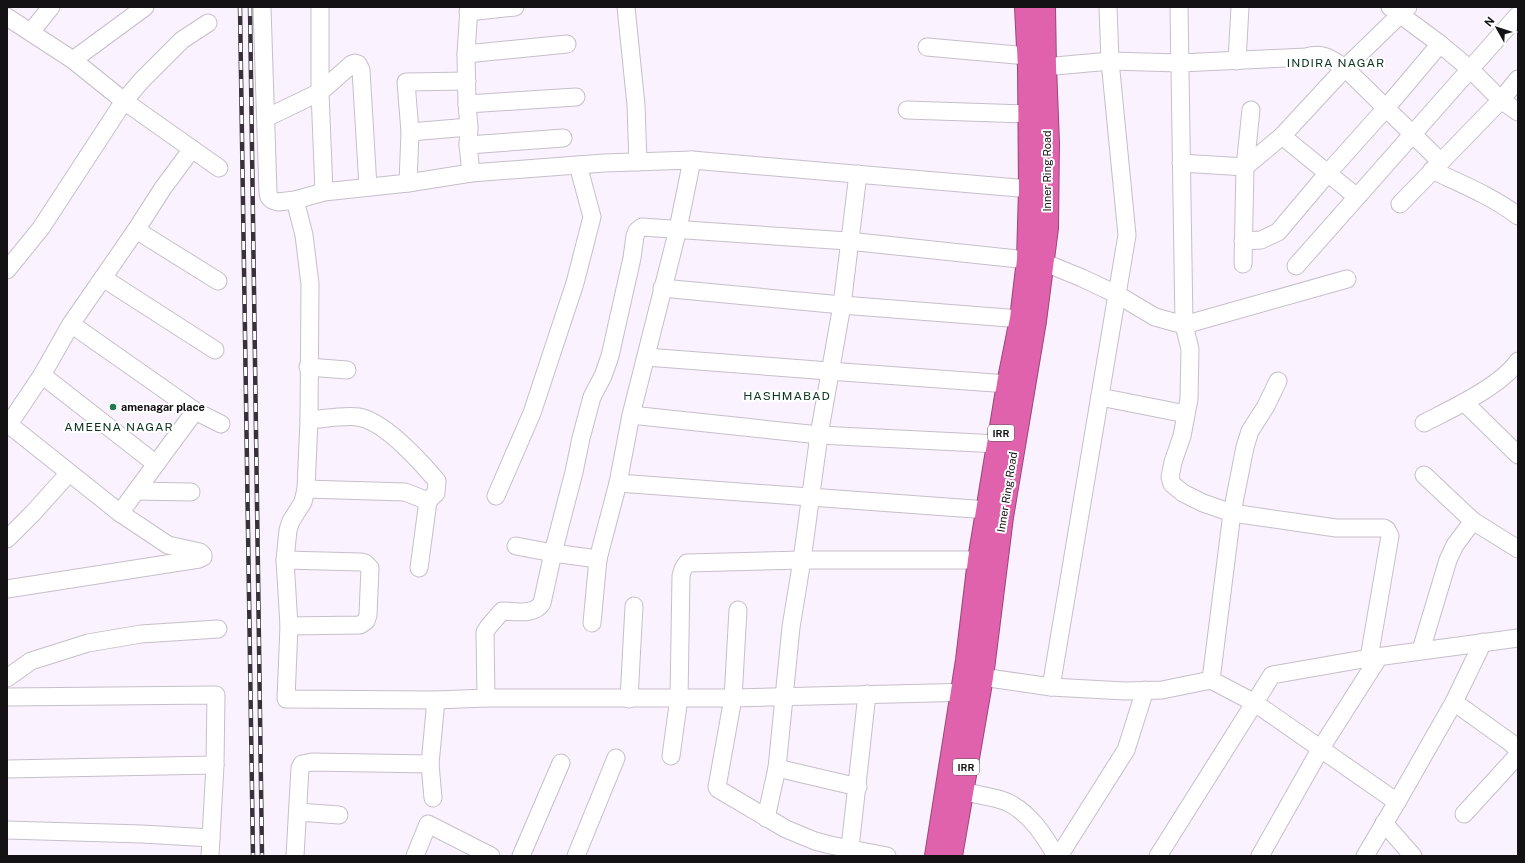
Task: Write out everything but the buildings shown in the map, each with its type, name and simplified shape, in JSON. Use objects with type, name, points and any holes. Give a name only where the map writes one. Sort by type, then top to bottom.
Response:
[{"type":"highway","name":"Inner Ring Road","points":[[936,856],[974,687],[967,660],[979,560],[1008,384],[1021,319],[1035,261],[1047,228],[1048,143],[1034,64],[1026,7]]},
{"type":"highway","name":"Inner Ring Road","points":[[952,856],[962,791],[974,687],[1036,321],[1035,261],[1030,189],[1029,114],[1034,64],[1044,7]]},
{"type":"street","points":[[31,32],[51,7]]},
{"type":"street","points":[[73,60],[145,7]]},
{"type":"street","points":[[262,7],[269,197],[278,202],[295,200],[324,192],[408,183],[471,172],[692,160],[1030,189]]},
{"type":"street","points":[[320,7],[320,92],[324,192]]},
{"type":"street","points":[[471,172],[468,145],[469,127],[466,54],[468,10],[515,7]]},
{"type":"street","points":[[626,7],[636,105],[638,162]]},
{"type":"street","points":[[1051,687],[1127,235],[1110,61],[1108,7]]},
{"type":"street","points":[[1179,7],[1184,325],[1190,349],[1189,399],[1182,436],[1173,462],[1170,477],[1172,484],[1183,493],[1203,503],[1232,513],[1336,528],[1384,528],[1390,536],[1374,657],[1260,856]]},
{"type":"street","points":[[1237,61],[1240,7]]},
{"type":"street","points":[[1181,163],[1244,167],[1282,136],[1400,10],[1470,69],[1501,100],[1518,112]]},
{"type":"street","points":[[1296,266],[1518,15]]},
{"type":"street","points":[[7,18],[73,60],[124,101],[218,168]]},
{"type":"street","points":[[7,270],[41,228],[124,101],[142,80],[182,40],[208,23]]},
{"type":"street","points":[[466,54],[567,44]]},
{"type":"street","points":[[1243,241],[1261,240],[1278,232],[1440,44]]},
{"type":"street","points":[[927,47],[1034,64],[1110,61],[1180,63],[1237,61],[1306,57],[1317,54],[1327,57],[1345,68],[1413,134],[1436,166],[1508,208],[1518,216]]},
{"type":"street","points":[[266,118],[320,92],[352,64],[355,63],[360,66],[368,187]]},
{"type":"street","points":[[1400,204],[1501,100],[1518,79]]},
{"type":"street","points":[[408,183],[410,132],[406,82],[467,81]]},
{"type":"street","points":[[467,104],[576,97]]},
{"type":"street","points":[[907,110],[1029,114]]},
{"type":"street","points":[[1243,264],[1244,167],[1251,110]]},
{"type":"street","points":[[410,132],[469,127]]},
{"type":"street","points":[[1282,136],[1357,197]]},
{"type":"street","points":[[468,145],[563,138]]},
{"type":"street","points":[[7,589],[199,559],[203,557],[202,553],[200,552],[168,545],[120,513],[8,424],[42,375],[71,324],[163,188],[192,149]]},
{"type":"street","points":[[592,623],[598,559],[618,483],[631,414],[678,229],[692,160]]},
{"type":"street","points":[[496,496],[532,413],[576,283],[592,217],[578,165]]},
{"type":"street","points":[[766,818],[777,768],[791,627],[811,498],[818,435],[842,305],[848,241],[858,174]]},
{"type":"street","points":[[295,200],[304,235],[310,284],[308,367],[309,420],[306,489],[303,502],[291,520],[285,560],[289,626],[286,699],[436,700],[486,698],[733,698],[867,694],[974,687],[1051,687],[1162,690],[1211,680],[1255,703],[1397,802]]},
{"type":"street","points":[[486,698],[485,632],[502,611],[533,611],[539,608],[542,603],[590,404],[603,376],[610,356],[632,258],[635,236],[637,231],[642,227],[848,241],[1035,261],[1082,278],[1118,295],[1155,317],[1184,325],[1347,279]]},
{"type":"street","points":[[136,230],[218,281]]},
{"type":"street","points":[[103,278],[215,350]]},
{"type":"street","points":[[662,288],[842,305],[1021,319]]},
{"type":"street","points":[[71,324],[195,411],[221,424]]},
{"type":"street","points":[[646,357],[1008,384]]},
{"type":"street","points":[[1424,423],[1464,402],[1503,376],[1518,361]]},
{"type":"street","points":[[308,367],[347,370]]},
{"type":"street","points":[[42,375],[156,464]]},
{"type":"street","points":[[1211,680],[1232,513],[1245,447],[1250,431],[1266,406],[1278,381]]},
{"type":"street","points":[[1100,397],[1186,414]]},
{"type":"street","points":[[1464,402],[1518,455]]},
{"type":"street","points":[[120,513],[195,411]]},
{"type":"street","points":[[631,414],[818,435],[999,444]]},
{"type":"street","points":[[309,420],[357,417],[366,419],[378,426],[409,450],[437,481],[436,493],[428,501],[419,568]]},
{"type":"street","points":[[7,539],[69,473]]},
{"type":"street","points":[[1424,475],[1473,521],[1518,549]]},
{"type":"street","points":[[618,483],[988,510]]},
{"type":"street","points":[[306,489],[405,492],[428,501]]},
{"type":"street","points":[[136,491],[191,492]]},
{"type":"street","points":[[1421,650],[1448,560],[1455,545],[1473,521]]},
{"type":"street","points":[[516,546],[598,559]]},
{"type":"street","points":[[285,560],[361,562],[365,563],[370,568],[368,615],[366,621],[360,625],[289,626]]},
{"type":"street","points":[[671,756],[679,698],[681,576],[685,566],[690,563],[802,560],[979,560]]},
{"type":"street","points":[[629,699],[634,606]]},
{"type":"street","points":[[738,610],[733,698],[717,787],[720,791],[766,818],[786,829],[815,841],[887,856]]},
{"type":"street","points":[[7,678],[31,660],[88,644],[141,634],[218,629]]},
{"type":"street","points":[[1158,856],[1272,675],[1374,657],[1518,638]]},
{"type":"street","points":[[1364,856],[1397,802],[1454,702],[1483,642]]},
{"type":"street","points":[[1059,856],[1126,750],[1145,690]]},
{"type":"street","points":[[850,848],[858,787],[867,694]]},
{"type":"street","points":[[7,697],[216,695],[215,765],[210,856]]},
{"type":"street","points":[[433,798],[430,764],[436,700]]},
{"type":"street","points":[[1454,702],[1511,743],[1517,749],[1517,756],[1464,814]]},
{"type":"street","points":[[576,856],[616,758]]},
{"type":"street","points":[[295,856],[300,768],[302,764],[312,762],[430,764]]},
{"type":"street","points":[[521,856],[561,763]]},
{"type":"street","points":[[7,769],[215,765]]},
{"type":"street","points":[[777,768],[858,787]]},
{"type":"street","points":[[962,791],[1006,802],[1018,809],[1030,819],[1047,840],[1056,856]]},
{"type":"street","points":[[298,812],[338,815]]},
{"type":"street","points":[[1384,823],[1413,856]]},
{"type":"street","points":[[415,856],[428,824],[492,856]]},
{"type":"street","points":[[7,830],[142,834],[211,838]]},
{"type":"railway","points":[[240,7],[253,856]]},
{"type":"railway","points":[[250,7],[262,856]]},
{"type":"place","name":"amenagar place","points":[[113,407]]},
{"type":"district","name":"INDIRA NAGAR","points":[[1336,63]]},
{"type":"district","name":"HASHMABAD","points":[[787,396]]},
{"type":"district","name":"AMEENA NAGAR","points":[[119,427]]}]
